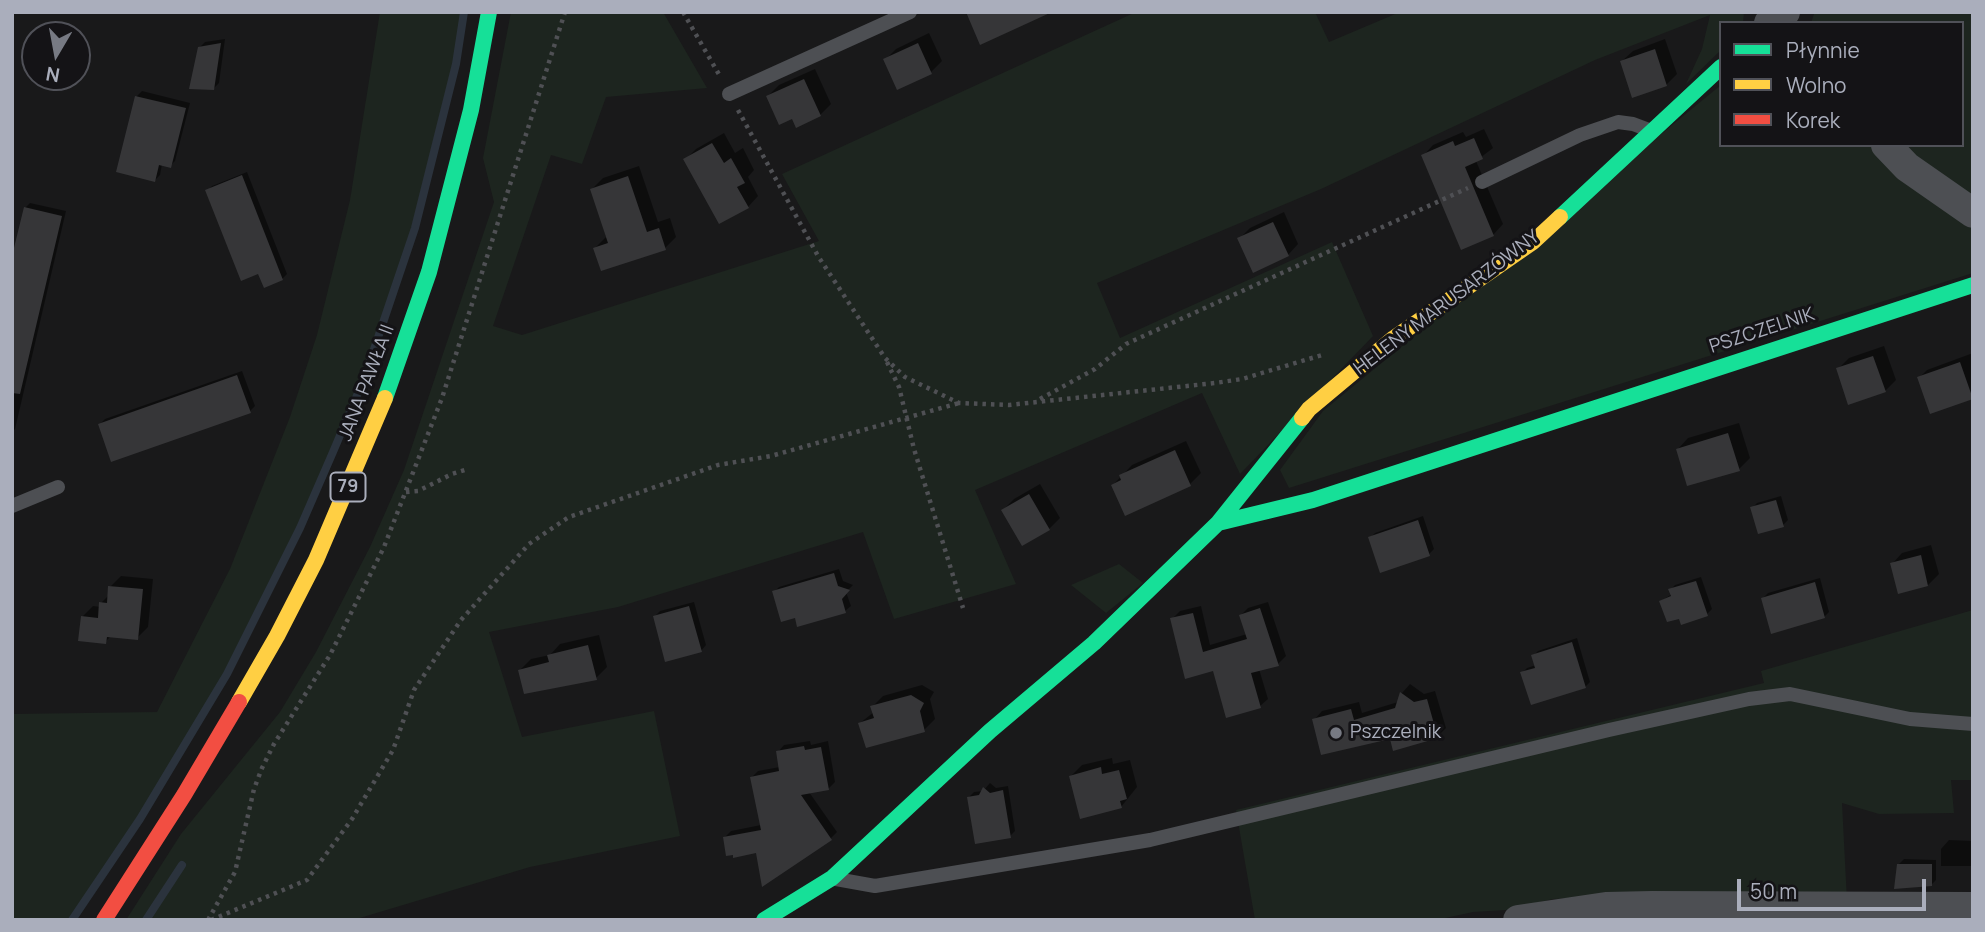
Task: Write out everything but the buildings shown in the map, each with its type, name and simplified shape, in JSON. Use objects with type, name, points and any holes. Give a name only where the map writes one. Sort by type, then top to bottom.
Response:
[{"type":"street","name":"JANA PAWŁA II","points":[[104,920],[184,795],[270,648],[316,560],[362,458],[405,346],[429,272],[466,133],[489,12]]},
{"type":"street","name":"HELENY MARUSARZÓWNY","points":[[1218,523],[1309,409],[1394,338],[1533,242],[1719,69]]},
{"type":"street","points":[[1888,147],[1907,167],[1973,214]]},
{"type":"street","name":"PSZCZELNIK","points":[[1218,523],[1313,500],[1973,285]]},
{"type":"street","points":[[764,920],[832,878],[990,731],[1094,643],[1218,523]]},
{"type":"street","points":[[1518,920],[1606,907],[1973,907]]},
{"type":"lane","points":[[729,94],[910,12]]},
{"type":"lane","points":[[1482,182],[1580,135],[1618,122],[1633,124],[1650,131]]},
{"type":"lane","points":[[12,506],[58,487]]},
{"type":"lane","points":[[832,878],[875,886],[1150,840],[1595,733],[1749,699],[1790,694],[1910,719],[1973,724]]},
{"type":"path","points":[[209,920],[235,872],[254,789],[262,768],[330,655],[384,547],[406,492],[442,398],[565,12]]},
{"type":"path","points":[[683,12],[707,50],[818,256],[885,358],[899,387],[914,449],[963,608]]},
{"type":"path","points":[[1037,402],[1095,369],[1126,344],[1482,182]]},
{"type":"path","points":[[209,920],[307,880],[352,820],[393,750],[414,690],[461,620],[529,544],[569,517],[718,465],[771,456],[959,403],[1009,405],[1242,379],[1326,354]]},
{"type":"path","points":[[885,358],[905,377],[959,403]]},
{"type":"path","points":[[406,492],[418,491],[465,470]]},
{"type":"shaded area","points":[[380,12],[467,12],[458,64],[418,228],[363,378],[300,527],[228,674],[140,816],[71,920],[12,920],[12,714],[157,712],[230,569],[290,417],[317,335],[350,200]]},
{"type":"shaded area","points":[[511,12],[663,12],[707,88],[606,97],[582,164],[551,155],[493,326],[522,335],[819,241],[782,174],[1136,12],[1315,12],[1329,42],[1400,12],[1744,12],[1743,21],[1719,21],[1719,52],[1686,84],[1702,49],[1710,15],[1595,60],[1321,189],[1097,283],[1120,338],[1332,242],[1373,336],[1240,474],[1202,393],[975,490],[1016,584],[894,619],[863,532],[618,607],[489,632],[522,737],[654,711],[680,836],[530,867],[353,920],[126,920],[181,834],[280,712],[316,652],[370,547],[404,470],[494,202],[483,158]]},
{"type":"shaded area","points":[[1973,12],[1973,200],[1904,147],[1964,147],[1964,21],[1812,21],[1814,14]]},
{"type":"shaded area","points":[[1719,87],[1719,147],[1872,147],[1901,176],[1973,227],[1973,273],[1289,488],[1280,470],[1323,411]]},
{"type":"shaded area","points":[[1119,564],[1143,583],[1106,613],[1071,585]]},
{"type":"shaded area","points":[[1973,610],[1973,780],[1951,780],[1954,813],[1879,814],[1842,803],[1847,901],[1687,893],[1553,899],[1506,910],[1473,912],[1436,920],[1255,920],[1236,810],[1764,683],[1761,671]]},
{"type":"waterway","points":[[72,920],[140,819],[227,674],[300,528],[333,452],[364,379],[415,228],[456,64],[464,12]]},
{"type":"waterway","points":[[146,920],[182,865]]},
{"type":"traffic: fast","points":[[385,398],[429,272],[471,110],[489,12]]},
{"type":"traffic: fast","points":[[1560,217],[1719,69]]},
{"type":"traffic: fast","points":[[1218,523],[1313,500],[1973,285]]},
{"type":"traffic: fast","points":[[764,920],[832,878],[990,731],[1094,643],[1218,523],[1302,418]]},
{"type":"traffic: slow","points":[[1302,418],[1309,409],[1394,338],[1533,242],[1560,217]]},
{"type":"traffic: slow","points":[[239,702],[316,560],[385,398]]},
{"type":"traffic: jam","points":[[104,920],[184,795],[239,702]]},
{"type":"place","name":"Pszczelnik","points":[[1336,733]]}]
